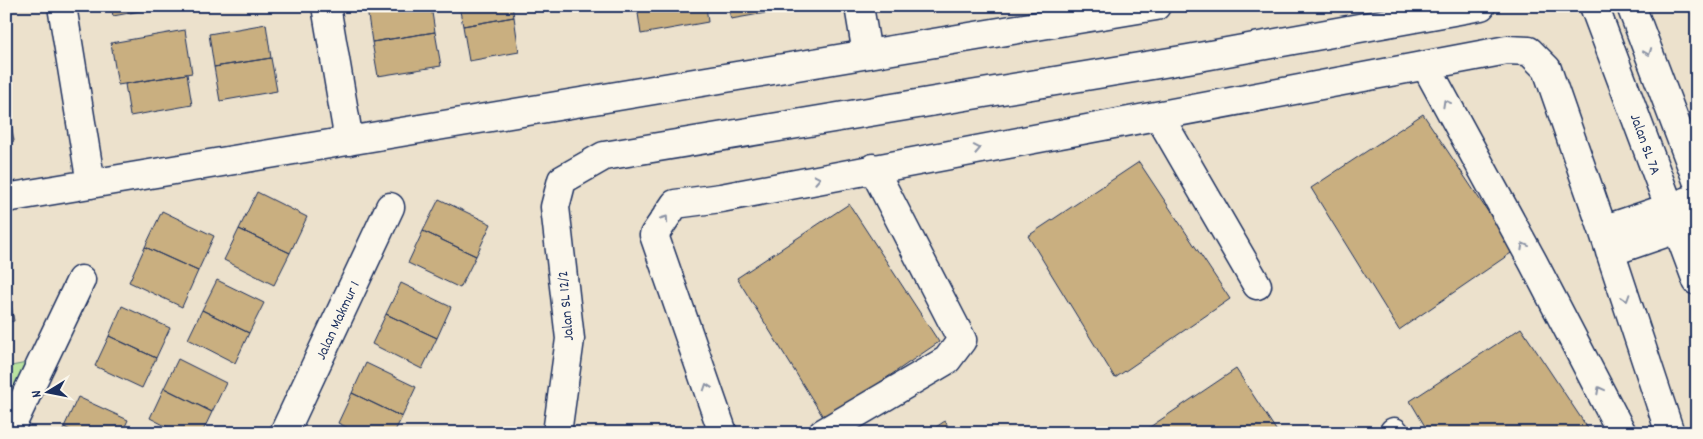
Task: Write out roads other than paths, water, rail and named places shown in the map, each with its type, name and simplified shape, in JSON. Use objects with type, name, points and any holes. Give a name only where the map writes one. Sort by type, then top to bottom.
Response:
[{"type":"street","points":[[62,6],[91,184]]},
{"type":"street","points":[[326,6],[349,141]]},
{"type":"street","points":[[859,6],[867,54]]},
{"type":"street","points":[[6,198],[867,54],[1121,9],[1156,6]]},
{"type":"street","name":"Jalan SL 12/2","points":[[557,433],[570,339],[555,207],[562,180],[604,156],[1188,59],[1481,6]]},
{"type":"street","name":"Jalan SL 7A","points":[[1594,6],[1681,219],[1697,281]]},
{"type":"street","points":[[1631,6],[1697,180]]},
{"type":"street","points":[[723,433],[654,235],[675,204],[721,198],[1507,50],[1529,51],[1547,69],[1607,241],[1670,433]]},
{"type":"street","points":[[1426,66],[1622,433]]},
{"type":"street","points":[[1159,116],[1257,285]]},
{"type":"street","points":[[823,433],[947,360],[962,340],[873,168]]},
{"type":"street","points":[[1607,241],[1681,219],[1697,198]]},
{"type":"street","name":"Jalan Makmur 1","points":[[284,433],[390,207]]},
{"type":"street","points":[[8,433],[81,280]]}]
